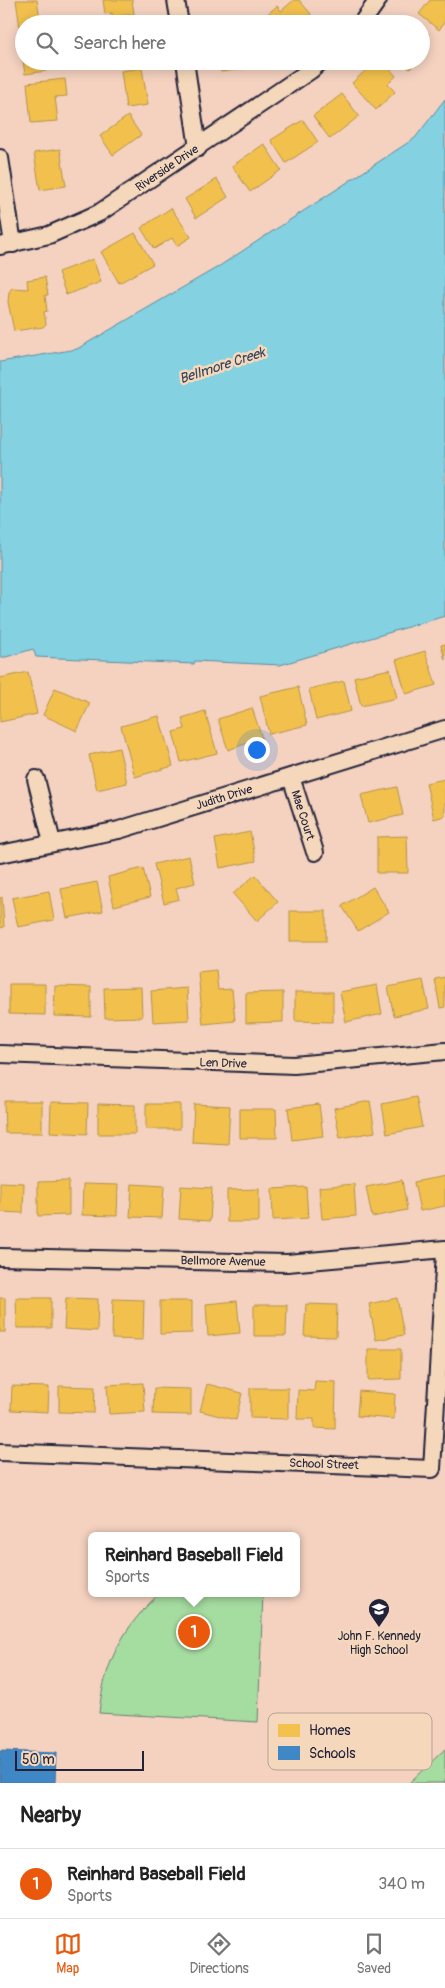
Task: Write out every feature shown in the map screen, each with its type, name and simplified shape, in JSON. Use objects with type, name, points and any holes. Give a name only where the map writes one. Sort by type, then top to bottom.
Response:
[{"type":"street","points":[[176,0],[178,15]]},
{"type":"street","points":[[367,15],[376,1]]},
{"type":"street","points":[[186,70],[198,148]]},
{"type":"street","name":"Riverside Drive","points":[[7,245],[49,236],[99,213],[311,70]]},
{"type":"street","points":[[0,158],[7,245]]},
{"type":"street","name":"Judith Drive","points":[[0,854],[119,830],[445,729]]},
{"type":"street","name":"Mae Court","points":[[291,777],[315,852]]},
{"type":"street","points":[[36,779],[52,842]]},
{"type":"street","name":"Len Drive","points":[[0,1054],[294,1065],[445,1051]]},
{"type":"street","name":"Bellmore Avenue","points":[[0,1257],[286,1263],[445,1249]]},
{"type":"street","name":"School Street","points":[[0,1452],[432,1468],[445,1253]]},
{"type":"green space","points":[[156,1597],[263,1597],[258,1722],[99,1713],[105,1678],[111,1662],[126,1633]]},
{"type":"green space","points":[[445,1749],[445,1783],[409,1783],[423,1770],[432,1770],[432,1761]]},
{"type":"water","name":"Bellmore Creek","points":[[445,99],[445,616],[280,665],[195,661],[194,664],[36,657],[33,649],[0,657],[0,362],[77,349],[218,267],[415,138]]},
{"type":"building: Homes","points":[[16,0],[37,0],[40,15],[18,15]]},
{"type":"building: Homes","points":[[103,0],[132,0],[134,14],[105,14]]},
{"type":"building: Homes","points":[[294,0],[299,0],[311,14],[266,15],[277,6],[281,11]]},
{"type":"building: Homes","points":[[430,0],[445,0],[445,21],[439,30],[430,23],[430,15],[419,14]]},
{"type":"building: Homes","points":[[24,70],[46,70],[46,71],[25,74]]},
{"type":"building: Homes","points":[[142,70],[148,105],[126,108],[121,71]]},
{"type":"building: Homes","points":[[366,70],[391,70],[396,76],[388,84],[395,92],[376,110],[352,83]]},
{"type":"building: Homes","points":[[65,79],[67,96],[55,97],[58,121],[31,123],[27,83]]},
{"type":"building: Homes","points":[[342,94],[359,116],[330,139],[313,116]]},
{"type":"building: Homes","points":[[128,116],[141,135],[113,155],[100,136]]},
{"type":"building: Homes","points":[[303,120],[318,142],[286,163],[271,140]]},
{"type":"building: Homes","points":[[264,144],[281,170],[250,192],[232,166]]},
{"type":"building: Homes","points":[[60,149],[66,186],[40,190],[34,153]]},
{"type":"building: Homes","points":[[217,179],[228,197],[196,218],[185,199]]},
{"type":"building: Homes","points":[[171,208],[191,237],[177,246],[172,238],[154,249],[141,228]]},
{"type":"building: Homes","points":[[135,233],[153,264],[119,283],[101,252]]},
{"type":"building: Homes","points":[[93,259],[101,282],[66,295],[58,272]]},
{"type":"building: Homes","points":[[45,277],[48,295],[45,295],[47,311],[44,312],[46,324],[43,327],[37,328],[35,326],[35,328],[14,331],[8,302],[9,292],[12,288],[28,289],[27,280]]},
{"type":"building: Homes","points":[[445,644],[445,660],[441,645]]},
{"type":"building: Homes","points":[[425,651],[436,685],[406,694],[396,660]]},
{"type":"building: Homes","points":[[390,669],[397,698],[361,706],[354,677]]},
{"type":"building: Homes","points":[[28,672],[37,714],[0,722],[0,678]]},
{"type":"building: Homes","points":[[344,681],[351,711],[316,720],[309,689]]},
{"type":"building: Homes","points":[[298,687],[307,725],[269,734],[260,696]]},
{"type":"building: Homes","points":[[55,688],[90,703],[77,731],[43,715]]},
{"type":"building: Homes","points":[[252,708],[262,738],[228,750],[218,719]]},
{"type":"building: Homes","points":[[205,711],[217,753],[181,762],[173,732],[185,729],[182,718]]},
{"type":"building: Homes","points":[[159,716],[173,766],[135,777],[121,726]]},
{"type":"building: Homes","points":[[119,748],[127,783],[97,790],[89,755]]},
{"type":"building: Homes","points":[[445,779],[445,816],[434,819],[426,783]]},
{"type":"building: Homes","points":[[397,787],[403,815],[368,823],[361,795]]},
{"type":"building: Homes","points":[[250,832],[256,861],[220,868],[215,839]]},
{"type":"building: Homes","points":[[407,836],[408,873],[377,873],[377,837]]},
{"type":"building: Homes","points":[[189,856],[195,883],[176,888],[179,899],[164,903],[154,864]]},
{"type":"building: Homes","points":[[143,868],[150,897],[114,906],[108,877]]},
{"type":"building: Homes","points":[[255,875],[278,902],[257,921],[233,894]]},
{"type":"building: Homes","points":[[97,882],[103,911],[67,918],[61,889]]},
{"type":"building: Homes","points":[[373,887],[389,912],[358,931],[342,906]]},
{"type":"building: Homes","points":[[49,891],[54,920],[18,927],[12,898]]},
{"type":"building: Homes","points":[[2,897],[4,927],[0,928],[0,898]]},
{"type":"building: Homes","points":[[290,911],[326,911],[326,941],[290,941]]},
{"type":"building: Homes","points":[[216,970],[218,990],[232,989],[235,1021],[203,1024],[198,972]]},
{"type":"building: Homes","points":[[445,977],[445,1007],[440,1008],[435,979]]},
{"type":"building: Homes","points":[[423,980],[429,1009],[394,1016],[388,987]]},
{"type":"building: Homes","points":[[9,984],[45,984],[45,1015],[9,1014]]},
{"type":"building: Homes","points":[[377,985],[382,1014],[346,1022],[340,992]]},
{"type":"building: Homes","points":[[55,986],[91,987],[91,1017],[54,1016]]},
{"type":"building: Homes","points":[[141,987],[142,1017],[105,1018],[104,988]]},
{"type":"building: Homes","points":[[187,988],[189,1020],[153,1022],[151,991]]},
{"type":"building: Homes","points":[[283,992],[283,1022],[246,1023],[246,993]]},
{"type":"building: Homes","points":[[295,992],[333,992],[333,1022],[295,1021]]},
{"type":"building: Homes","points":[[416,1097],[422,1127],[387,1134],[382,1104]]},
{"type":"building: Homes","points":[[4,1101],[42,1101],[42,1133],[5,1133]]},
{"type":"building: Homes","points":[[370,1101],[375,1132],[340,1138],[334,1108]]},
{"type":"building: Homes","points":[[51,1102],[88,1103],[87,1134],[50,1132]]},
{"type":"building: Homes","points":[[98,1104],[135,1105],[135,1134],[98,1134]]},
{"type":"building: Homes","points":[[146,1104],[180,1104],[180,1129],[146,1129]]},
{"type":"building: Homes","points":[[194,1104],[230,1106],[228,1144],[192,1142]]},
{"type":"building: Homes","points":[[319,1104],[323,1136],[292,1140],[288,1108]]},
{"type":"building: Homes","points":[[240,1109],[276,1109],[277,1138],[240,1138]]},
{"type":"building: Homes","points":[[445,1176],[445,1206],[420,1211],[414,1182]]},
{"type":"building: Homes","points":[[402,1180],[407,1210],[372,1217],[366,1187]]},
{"type":"building: Homes","points":[[69,1181],[69,1215],[38,1216],[38,1182]]},
{"type":"building: Homes","points":[[0,1182],[24,1183],[23,1213],[0,1212]]},
{"type":"building: Homes","points":[[83,1184],[118,1185],[117,1216],[82,1215]]},
{"type":"building: Homes","points":[[132,1184],[164,1186],[162,1218],[130,1217]]},
{"type":"building: Homes","points":[[354,1184],[356,1216],[322,1219],[319,1187]]},
{"type":"building: Homes","points":[[181,1186],[212,1188],[210,1221],[179,1219]]},
{"type":"building: Homes","points":[[306,1187],[308,1218],[273,1220],[272,1189]]},
{"type":"building: Homes","points":[[259,1189],[259,1222],[227,1222],[227,1190]]},
{"type":"building: Homes","points":[[0,1298],[5,1298],[5,1332],[0,1332]]},
{"type":"building: Homes","points":[[16,1298],[51,1298],[51,1328],[17,1328]]},
{"type":"building: Homes","points":[[66,1298],[98,1299],[97,1331],[64,1329]]},
{"type":"building: Homes","points":[[397,1298],[404,1335],[376,1340],[369,1304]]},
{"type":"building: Homes","points":[[113,1299],[144,1300],[143,1340],[112,1339]]},
{"type":"building: Homes","points":[[160,1301],[192,1301],[192,1333],[160,1334]]},
{"type":"building: Homes","points":[[237,1301],[240,1333],[208,1336],[206,1304]]},
{"type":"building: Homes","points":[[306,1304],[337,1305],[336,1337],[304,1336]]},
{"type":"building: Homes","points":[[254,1305],[287,1305],[286,1336],[254,1336]]},
{"type":"building: Homes","points":[[368,1349],[401,1349],[401,1379],[368,1380]]},
{"type":"building: Homes","points":[[315,1381],[336,1382],[335,1429],[314,1428],[314,1419],[297,1419],[298,1390],[314,1391]]},
{"type":"building: Homes","points":[[143,1383],[145,1412],[109,1414],[107,1385]]},
{"type":"building: Homes","points":[[207,1384],[242,1393],[236,1420],[200,1411]]},
{"type":"building: Homes","points":[[12,1386],[49,1387],[48,1412],[11,1410]]},
{"type":"building: Homes","points":[[59,1386],[95,1387],[94,1413],[59,1412]]},
{"type":"building: Homes","points":[[154,1388],[191,1389],[191,1415],[153,1414]]},
{"type":"building: Homes","points":[[250,1388],[288,1388],[288,1419],[250,1418]]},
{"type":"building: Homes","points":[[359,1391],[395,1394],[394,1419],[357,1416]]},
{"type":"building: Schools","points":[[0,1751],[56,1753],[55,1783],[0,1783]]},
{"type":"place","name":"John F. Kennedy High School","points":[[379,1628]]},
{"type":"place","name":"Reinhard Baseball Field","points":[[194,1632]]}]
